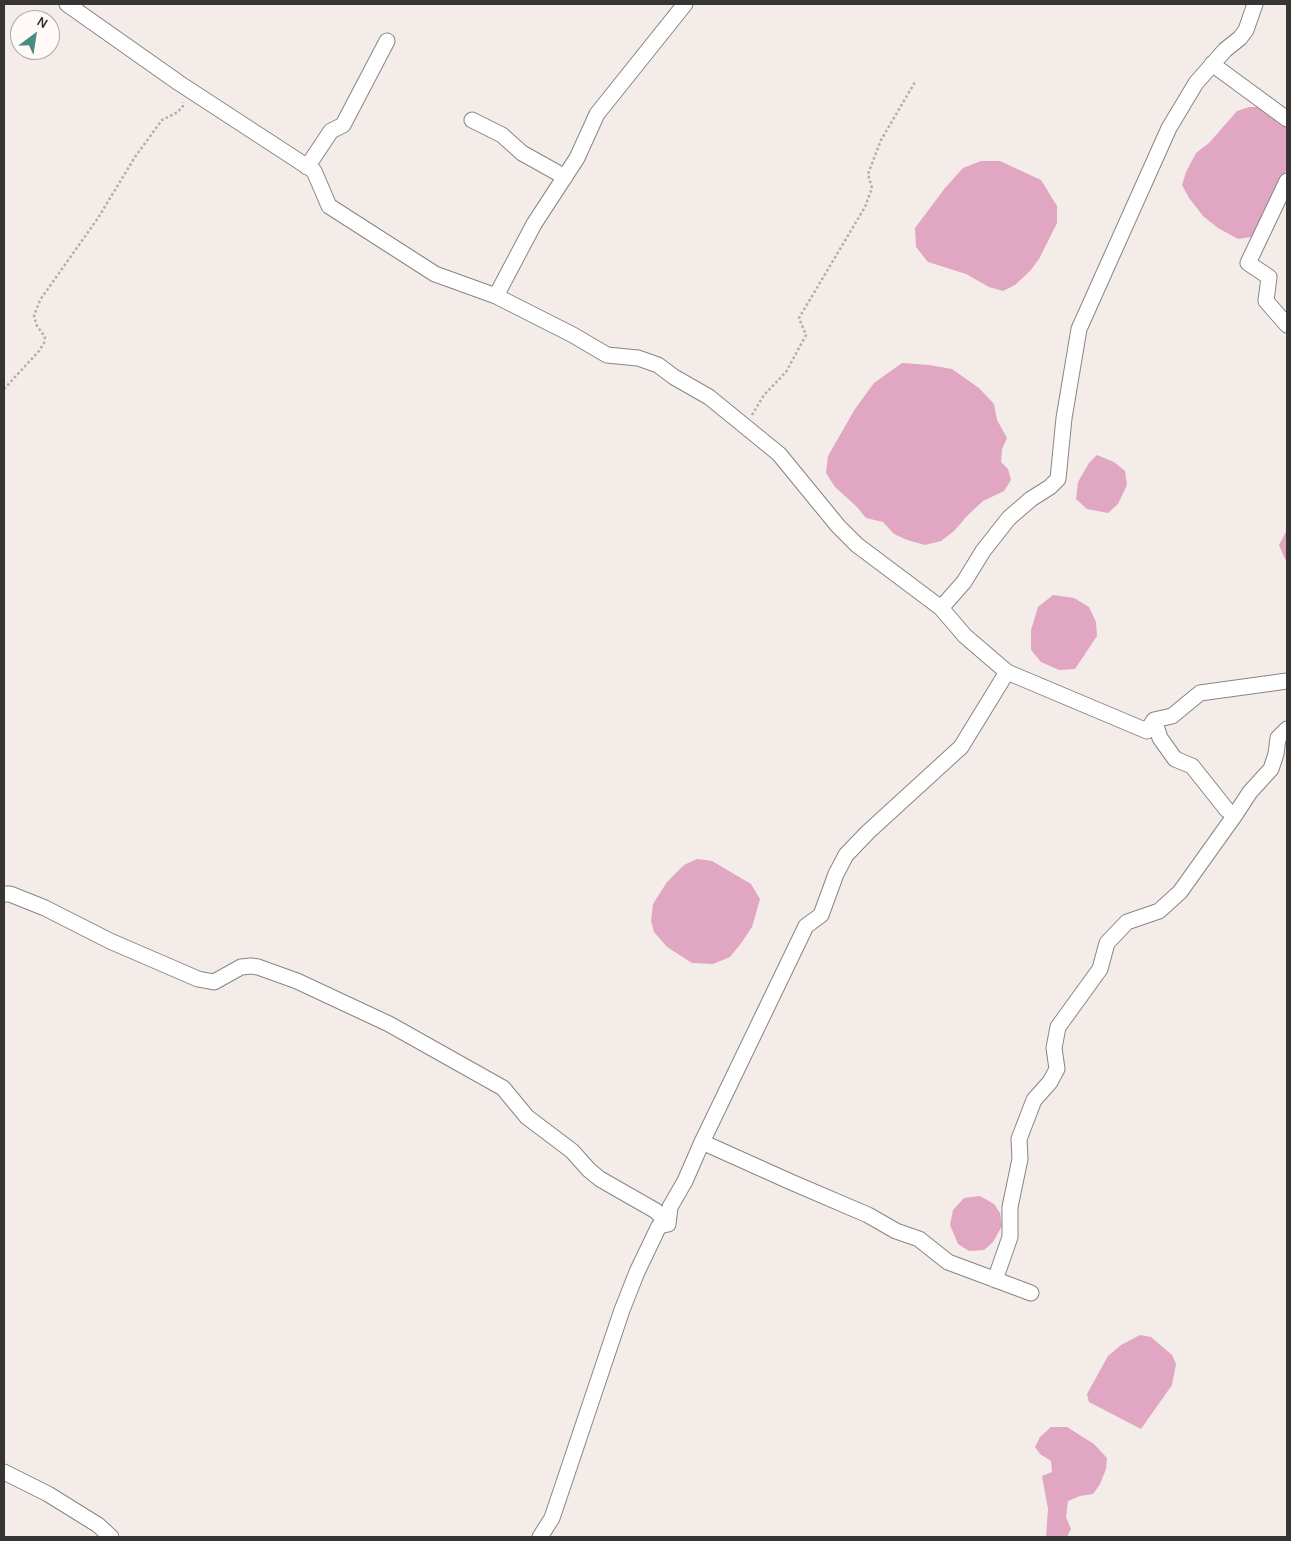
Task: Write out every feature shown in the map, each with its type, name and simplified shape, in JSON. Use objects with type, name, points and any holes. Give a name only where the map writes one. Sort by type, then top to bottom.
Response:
[{"type":"street","points":[[67,4],[179,83],[314,171],[329,206],[435,274],[496,296],[573,335],[607,356],[638,358],[658,365],[674,377],[709,397],[779,454],[838,526],[857,546],[941,608],[965,636],[1007,672],[1147,731],[1154,720],[1172,716],[1200,693],[1287,681]]},
{"type":"street","points":[[496,296],[534,224],[577,158],[597,114],[684,4]]},
{"type":"street","points":[[941,608],[964,582],[983,551],[1008,518],[1058,479],[1064,418],[1079,329],[1169,128],[1196,83],[1246,30],[1255,4]]},
{"type":"street","points":[[307,167],[331,131],[343,125],[387,41]]},
{"type":"street","points":[[1212,64],[1287,119]]},
{"type":"street","points":[[472,120],[502,135],[522,153],[565,177]]},
{"type":"street","points":[[1287,181],[1248,263],[1269,277],[1266,301],[1287,325]]},
{"type":"street","points":[[668,1224],[670,1207],[685,1181],[806,926],[821,915],[842,862],[868,832],[961,748],[1007,672]]},
{"type":"street","points":[[1154,720],[1160,738],[1175,758],[1192,766],[1227,810],[1235,815]]},
{"type":"street","points":[[995,1280],[1010,1237],[1010,1207],[1020,1159],[1019,1139],[1034,1100],[1050,1082],[1057,1069],[1054,1048],[1058,1027],[1100,969],[1107,943],[1127,922],[1159,911],[1180,892],[1250,792],[1271,769],[1276,754],[1278,738],[1287,729]]},
{"type":"street","points":[[4,894],[10,894],[45,908],[110,941],[198,979],[214,982],[241,968],[258,967],[305,984],[389,1024],[503,1088],[527,1117],[572,1151],[589,1170],[600,1179],[656,1210],[668,1224]]},
{"type":"street","points":[[702,1142],[868,1215],[896,1231],[919,1239],[948,1262],[1031,1293]]},
{"type":"street","points":[[540,1537],[552,1518],[622,1310],[637,1272],[660,1226],[668,1224]]},
{"type":"street","points":[[4,1472],[48,1494],[98,1525],[111,1537]]},
{"type":"path","points":[[745,427],[764,395],[786,372],[806,335],[799,318],[866,207],[872,188],[868,174],[881,140],[915,82]]},
{"type":"path","points":[[4,388],[39,351],[44,342],[45,337],[37,326],[34,316],[40,300],[98,218],[136,157],[162,120],[178,112],[183,106],[179,83]]},
{"type":"shaded area","points":[[1249,107],[1258,107],[1287,125],[1287,168],[1269,211],[1252,237],[1238,239],[1218,228],[1203,216],[1182,185],[1186,172],[1196,153],[1209,143],[1237,111]]},
{"type":"shaded area","points":[[981,161],[1000,161],[1041,180],[1057,206],[1057,223],[1039,259],[1030,271],[1015,285],[1003,291],[989,287],[966,274],[928,262],[916,247],[915,228],[945,188],[963,168]]},
{"type":"shaded area","points":[[902,363],[952,369],[979,388],[994,404],[997,420],[1007,438],[1002,449],[1001,462],[1008,469],[1011,480],[1004,491],[983,501],[954,531],[941,541],[925,545],[894,534],[883,522],[866,518],[835,487],[826,473],[828,456],[855,409],[874,383]]},
{"type":"shaded area","points":[[1097,455],[1114,462],[1125,471],[1127,485],[1118,504],[1108,513],[1087,509],[1076,499],[1078,482],[1089,463]]},
{"type":"shaded area","points":[[1287,530],[1287,560],[1279,545]]},
{"type":"shaded area","points":[[1053,595],[1074,598],[1089,607],[1096,622],[1097,636],[1075,669],[1059,670],[1041,662],[1031,650],[1031,630],[1038,607]]},
{"type":"shaded area","points":[[697,859],[712,861],[751,884],[760,899],[752,927],[742,942],[730,957],[713,964],[692,963],[667,947],[654,932],[651,921],[653,904],[667,882],[684,865]]},
{"type":"shaded area","points":[[980,1196],[994,1204],[1000,1213],[1002,1226],[993,1242],[984,1250],[969,1251],[958,1244],[950,1225],[953,1210],[964,1198]]},
{"type":"shaded area","points":[[1140,1335],[1151,1337],[1172,1355],[1176,1364],[1172,1385],[1141,1429],[1089,1402],[1087,1394],[1108,1356],[1121,1345]]},
{"type":"shaded area","points":[[1051,1427],[1067,1427],[1094,1444],[1107,1458],[1106,1469],[1100,1484],[1093,1494],[1080,1496],[1068,1501],[1066,1517],[1071,1529],[1067,1537],[1046,1537],[1048,1509],[1042,1476],[1052,1472],[1051,1461],[1040,1454],[1035,1447],[1040,1437]]}]
